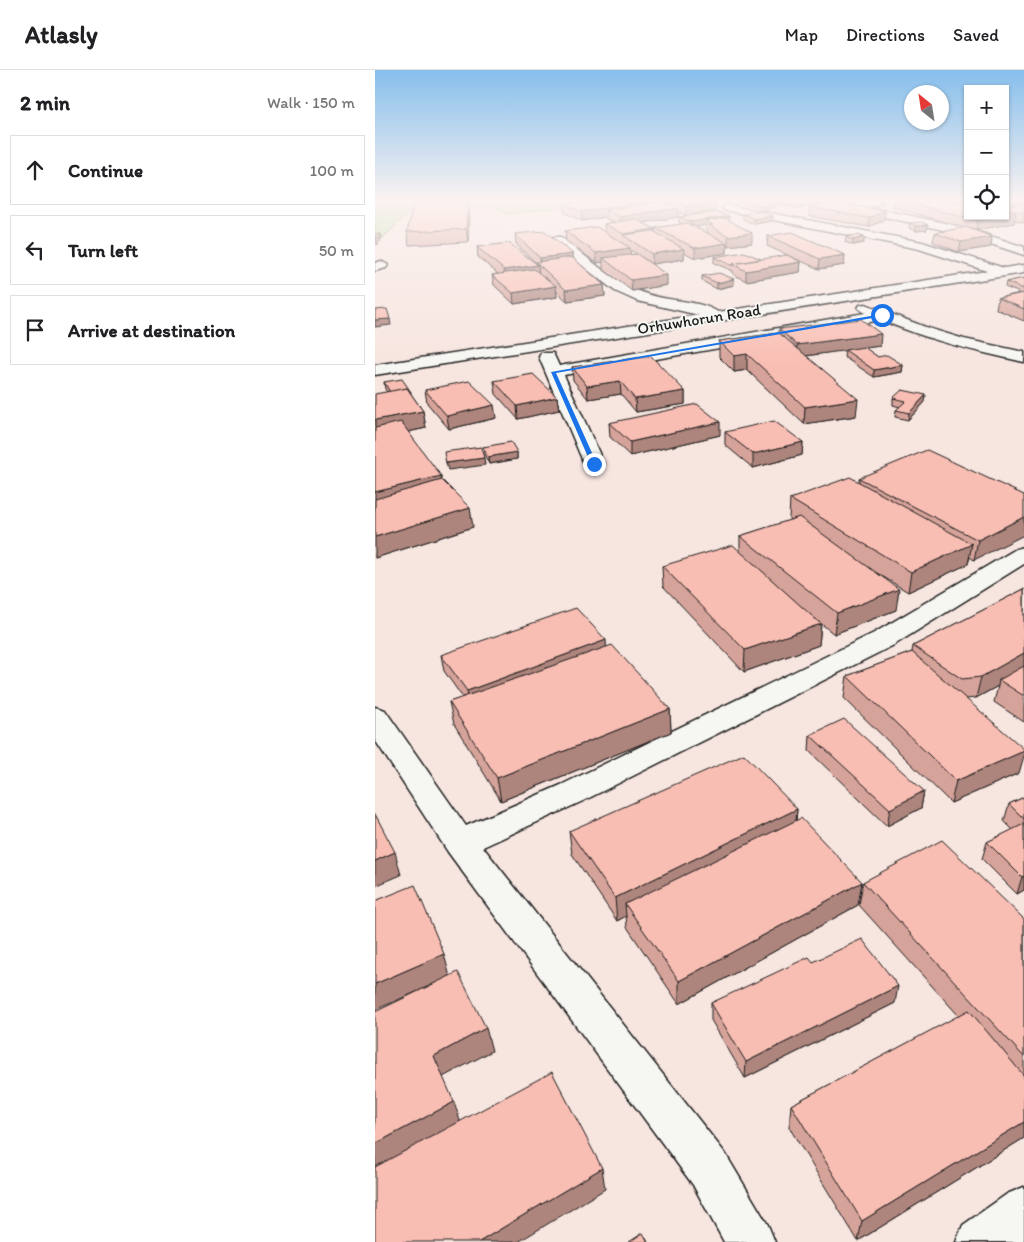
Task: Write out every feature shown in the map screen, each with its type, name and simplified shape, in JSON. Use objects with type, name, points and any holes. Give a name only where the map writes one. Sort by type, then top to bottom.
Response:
[{"type":"street","points":[[578,256],[628,292],[642,298],[676,304],[719,316]]},
{"type":"street","points":[[954,256],[1006,272]]},
{"type":"street","name":"Orhuwhorun Road","points":[[375,370],[1024,269]]},
{"type":"street","points":[[838,298],[922,332],[960,343],[1024,357]]},
{"type":"street","points":[[553,372],[882,315]]},
{"type":"street","points":[[541,344],[594,464]]},
{"type":"street","points":[[460,843],[572,793],[883,639],[1024,554]]},
{"type":"street","points":[[375,717],[460,843],[709,1169],[751,1242]]},
{"type":"street","points":[[980,1242],[1024,1211]]},
{"type":"building","points":[[487,256],[526,256],[538,265],[504,270]]},
{"type":"building","points":[[538,256],[559,256],[540,258]]},
{"type":"building","points":[[639,256],[667,275],[631,280],[603,258]]},
{"type":"building","points":[[753,256],[761,259],[733,264],[733,266],[714,257]]},
{"type":"building","points":[[783,256],[788,256],[801,262],[746,271],[733,264]]},
{"type":"building","points":[[813,256],[841,256],[820,259]]},
{"type":"building","points":[[572,257],[604,285],[566,290],[536,262]]},
{"type":"building","points":[[534,269],[556,286],[513,293],[492,275]]},
{"type":"building","points":[[719,273],[734,279],[717,283],[702,276]]},
{"type":"building","points":[[1024,278],[1024,289],[1006,282]]},
{"type":"building","points":[[1024,293],[1024,309],[998,298]]},
{"type":"building","points":[[387,309],[390,319],[375,320],[375,310]]},
{"type":"building","points":[[861,319],[881,334],[797,345],[779,329]]},
{"type":"building","points":[[779,333],[858,399],[805,407],[747,354],[734,356],[719,341]]},
{"type":"building","points":[[864,347],[878,357],[887,355],[903,365],[874,370],[845,350]]},
{"type":"building","points":[[651,356],[685,391],[635,399],[620,381],[587,386],[572,367]]},
{"type":"building","points":[[533,374],[557,397],[517,406],[494,381]]},
{"type":"building","points":[[402,379],[411,392],[407,388],[390,392],[384,382]]},
{"type":"building","points":[[469,381],[494,405],[447,416],[425,390]]},
{"type":"building","points":[[407,388],[423,411],[375,420],[375,394]]},
{"type":"building","points":[[902,390],[926,395],[909,413],[896,410],[906,401],[893,398]]},
{"type":"building","points":[[697,404],[720,422],[630,442],[609,423]]},
{"type":"building","points":[[774,421],[803,442],[753,454],[725,432]]},
{"type":"building","points":[[401,422],[441,476],[375,492],[375,428]]},
{"type":"building","points":[[511,442],[517,452],[488,457],[483,447]]},
{"type":"building","points":[[481,447],[484,458],[446,463],[444,452]]},
{"type":"building","points":[[927,450],[1024,495],[1024,517],[978,540],[859,478]]},
{"type":"building","points":[[850,477],[972,544],[911,572],[790,499]]},
{"type":"building","points":[[442,480],[470,508],[375,537],[375,499]]},
{"type":"building","points":[[799,517],[899,589],[837,613],[740,536]]},
{"type":"building","points":[[733,545],[821,624],[745,650],[662,566]]},
{"type":"building","points":[[1024,589],[1024,653],[981,677],[962,679],[913,646]]},
{"type":"building","points":[[576,608],[606,640],[467,691],[441,655]]},
{"type":"building","points":[[612,645],[670,709],[497,778],[449,702]]},
{"type":"building","points":[[912,652],[1024,751],[956,781],[847,676]]},
{"type":"building","points":[[1024,666],[1024,696],[999,680]]},
{"type":"building","points":[[844,719],[924,791],[890,809],[810,735]]},
{"type":"building","points":[[744,754],[797,809],[615,898],[569,831]]},
{"type":"building","points":[[1024,797],[1024,819],[1009,804]]},
{"type":"building","points":[[375,814],[395,852],[375,861]]},
{"type":"building","points":[[801,818],[862,882],[679,981],[625,904]]},
{"type":"building","points":[[1024,824],[1024,876],[1022,877],[987,842]]},
{"type":"building","points":[[942,840],[1024,919],[1024,1057],[863,882]]},
{"type":"building","points":[[415,885],[444,954],[375,984],[375,901]]},
{"type":"building","points":[[862,939],[898,986],[746,1062],[711,1003],[809,957],[813,962]]},
{"type":"building","points":[[458,972],[486,1028],[434,1056],[454,1102],[375,1144],[375,1012]]},
{"type":"building","points":[[969,1010],[1024,1076],[1024,1122],[862,1221],[791,1105]]},
{"type":"building","points":[[552,1072],[602,1168],[479,1242],[375,1242],[375,1167]]},
{"type":"building","points":[[643,1233],[648,1242],[629,1242]]},
{"type":"route","points":[[594,464],[553,372],[882,315]]}]
